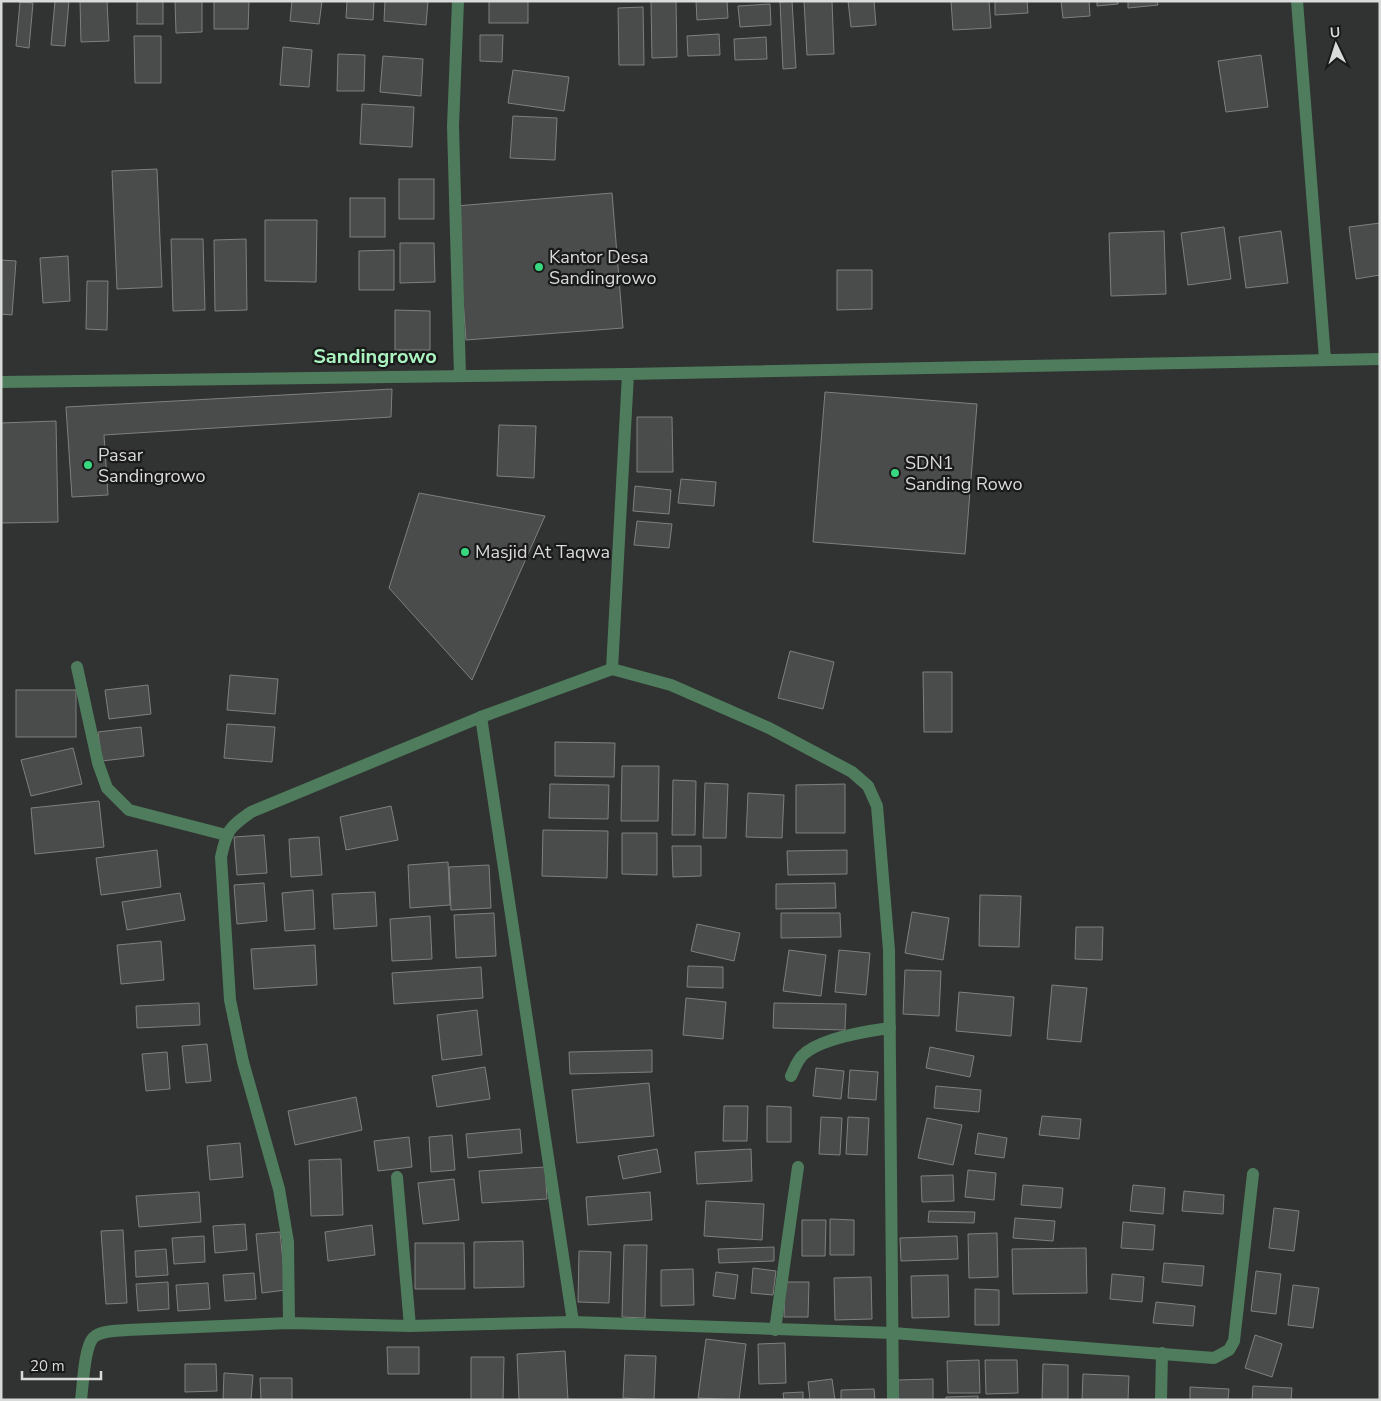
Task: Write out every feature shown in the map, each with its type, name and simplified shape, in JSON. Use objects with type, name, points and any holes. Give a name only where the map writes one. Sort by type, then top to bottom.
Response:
[{"type":"street","points":[[458,1],[453,126],[460,376]]},
{"type":"street","points":[[1298,1],[1325,359]]},
{"type":"street","points":[[1,382],[628,374],[1380,359]]},
{"type":"street","points":[[612,670],[628,374]]},
{"type":"street","points":[[77,667],[98,763],[107,788],[129,810],[226,835]]},
{"type":"street","points":[[289,1323],[288,1242],[280,1188],[243,1062],[230,1000],[222,857],[226,835],[251,812],[481,717],[612,670],[671,685],[768,728],[852,772],[868,786],[877,806],[889,950],[893,1400]]},
{"type":"street","points":[[481,717],[572,1322]]},
{"type":"street","points":[[791,1076],[801,1056],[817,1046],[870,1031],[890,1028]]},
{"type":"street","points":[[775,1330],[798,1167]]},
{"type":"street","points":[[81,1400],[86,1358],[93,1338],[99,1334],[127,1330],[289,1323],[410,1326],[572,1322],[893,1333],[1214,1358],[1228,1350],[1234,1341],[1253,1174]]},
{"type":"street","points":[[397,1177],[410,1326]]},
{"type":"street","points":[[1161,1400],[1162,1353]]},
{"type":"building","points":[[55,1],[69,1],[65,46],[51,45]]},
{"type":"building","points":[[80,1],[107,1],[109,41],[81,42]]},
{"type":"building","points":[[137,1],[163,1],[163,24],[137,24]]},
{"type":"building","points":[[175,1],[202,1],[202,32],[176,33]]},
{"type":"building","points":[[214,1],[249,1],[248,29],[214,29]]},
{"type":"building","points":[[292,1],[322,1],[319,24],[290,21]]},
{"type":"building","points":[[347,1],[374,1],[373,20],[346,18]]},
{"type":"building","points":[[385,1],[428,1],[426,25],[384,21]]},
{"type":"building","points":[[489,1],[528,1],[528,23],[489,23]]},
{"type":"building","points":[[651,1],[676,1],[677,57],[652,58]]},
{"type":"building","points":[[696,1],[727,1],[728,18],[697,20]]},
{"type":"building","points":[[792,1],[796,68],[783,69],[780,2]]},
{"type":"building","points":[[804,1],[832,1],[834,54],[807,55]]},
{"type":"building","points":[[848,1],[874,1],[876,25],[851,27]]},
{"type":"building","points":[[951,1],[989,1],[991,28],[953,30]]},
{"type":"building","points":[[995,1],[1027,1],[1028,13],[995,15]]},
{"type":"building","points":[[1061,1],[1089,1],[1090,16],[1063,18]]},
{"type":"building","points":[[1097,1],[1118,1],[1118,4],[1097,6]]},
{"type":"building","points":[[1128,1],[1157,1],[1158,5],[1128,8]]},
{"type":"building","points":[[20,2],[33,3],[29,48],[16,46]]},
{"type":"building","points":[[770,4],[771,25],[740,27],[738,6]]},
{"type":"building","points":[[643,7],[644,65],[619,65],[618,8]]},
{"type":"building","points":[[719,34],[720,55],[688,56],[687,36]]},
{"type":"building","points":[[480,35],[503,35],[502,62],[480,61]]},
{"type":"building","points":[[134,36],[161,36],[161,83],[135,83]]},
{"type":"building","points":[[766,37],[767,59],[735,60],[734,39]]},
{"type":"building","points":[[283,47],[312,50],[309,87],[280,85]]},
{"type":"building","points":[[338,54],[365,55],[364,91],[337,91]]},
{"type":"building","points":[[1261,55],[1268,107],[1226,112],[1218,61]]},
{"type":"building","points":[[383,56],[423,59],[421,96],[380,92]]},
{"type":"building","points":[[513,70],[569,77],[564,111],[508,103]]},
{"type":"building","points":[[362,104],[414,107],[412,147],[360,144]]},
{"type":"building","points":[[513,116],[557,118],[555,160],[510,158]]},
{"type":"building","points":[[157,169],[162,287],[117,289],[112,171]]},
{"type":"building","points":[[399,179],[434,179],[434,219],[399,219]]},
{"type":"building","name":"Kantor Desa Sandingrowo","points":[[612,193],[623,328],[466,340],[456,206]]},
{"type":"building","points":[[350,198],[385,198],[385,237],[350,237]]},
{"type":"building","points":[[265,220],[317,220],[316,282],[265,281]]},
{"type":"building","points":[[1380,223],[1380,275],[1356,279],[1349,227]]},
{"type":"building","points":[[1224,227],[1231,279],[1188,285],[1181,233]]},
{"type":"building","points":[[1164,231],[1166,294],[1111,296],[1109,233]]},
{"type":"building","points":[[1281,231],[1288,283],[1246,288],[1239,237]]},
{"type":"building","points":[[171,239],[203,239],[205,310],[173,311]]},
{"type":"building","points":[[246,239],[247,310],[215,311],[214,240]]},
{"type":"building","points":[[400,243],[434,243],[435,282],[400,283]]},
{"type":"building","points":[[394,250],[394,290],[359,290],[359,251]]},
{"type":"building","points":[[68,256],[70,301],[43,303],[40,258]]},
{"type":"building","points":[[1,260],[16,261],[12,315],[1,314]]},
{"type":"building","points":[[837,270],[872,270],[872,309],[837,310]]},
{"type":"building","points":[[87,281],[108,281],[107,330],[86,329]]},
{"type":"building","points":[[395,310],[430,311],[430,350],[395,350]]},
{"type":"building","name":"Pasar Sandingrowo","points":[[392,389],[391,417],[104,435],[108,495],[72,497],[66,407]]},
{"type":"building","name":"SDN1 Sanding Rowo","points":[[825,392],[977,404],[965,554],[813,542]]},
{"type":"building","points":[[637,417],[672,417],[673,472],[637,472]]},
{"type":"building","name":"Pasar Sandingrowo","points":[[56,421],[58,522],[1,523],[1,423]]},
{"type":"building","points":[[499,425],[536,426],[534,478],[497,476]]},
{"type":"building","points":[[681,479],[716,482],[714,506],[678,503]]},
{"type":"building","points":[[635,486],[671,490],[669,514],[633,511]]},
{"type":"building","name":"Masjid At Taqwa","points":[[419,493],[545,516],[472,680],[389,588]]},
{"type":"building","points":[[637,521],[672,524],[669,548],[634,545]]},
{"type":"building","points":[[790,651],[834,662],[823,709],[778,698]]},
{"type":"building","points":[[923,672],[952,672],[952,732],[924,732]]},
{"type":"building","points":[[230,675],[278,679],[275,714],[227,710]]},
{"type":"building","points":[[148,685],[151,714],[109,719],[105,690]]},
{"type":"building","points":[[16,690],[76,690],[76,737],[16,737]]},
{"type":"building","points":[[227,724],[275,727],[272,762],[224,758]]},
{"type":"building","points":[[141,727],[144,756],[102,761],[98,732]]},
{"type":"building","points":[[555,742],[615,743],[614,777],[555,776]]},
{"type":"building","points":[[73,748],[82,784],[31,796],[21,760]]},
{"type":"building","points":[[622,766],[659,766],[658,821],[621,821]]},
{"type":"building","points":[[673,780],[696,781],[695,835],[672,835]]},
{"type":"building","points":[[705,783],[728,784],[726,838],[703,838]]},
{"type":"building","points":[[550,784],[609,785],[608,819],[549,818]]},
{"type":"building","points":[[845,784],[845,833],[796,833],[796,785]]},
{"type":"building","points":[[748,793],[784,795],[782,838],[746,837]]},
{"type":"building","points":[[99,801],[104,847],[35,854],[31,808]]},
{"type":"building","points":[[391,806],[398,840],[346,850],[340,817]]},
{"type":"building","points":[[543,830],[608,831],[607,878],[542,876]]},
{"type":"building","points":[[622,833],[657,833],[657,875],[622,874]]},
{"type":"building","points":[[264,835],[267,873],[237,875],[234,837]]},
{"type":"building","points":[[319,837],[322,875],[291,877],[289,839]]},
{"type":"building","points":[[672,846],[701,846],[701,876],[673,877]]},
{"type":"building","points":[[157,850],[161,887],[101,895],[96,858]]},
{"type":"building","points":[[847,850],[847,874],[788,875],[787,851]]},
{"type":"building","points":[[448,862],[450,905],[410,908],[408,865]]},
{"type":"building","points":[[489,865],[491,908],[451,910],[449,867]]},
{"type":"building","points":[[264,883],[267,921],[237,924],[234,885]]},
{"type":"building","points":[[835,883],[836,908],[776,909],[776,884]]},
{"type":"building","points":[[313,890],[315,929],[285,931],[282,893]]},
{"type":"building","points":[[375,892],[377,926],[334,929],[332,894]]},
{"type":"building","points":[[180,893],[185,920],[127,930],[122,902]]},
{"type":"building","points":[[980,895],[1021,896],[1019,947],[979,946]]},
{"type":"building","points":[[912,912],[949,918],[943,960],[905,953]]},
{"type":"building","points":[[494,913],[496,956],[456,958],[454,915]]},
{"type":"building","points":[[781,913],[840,913],[841,937],[781,938]]},
{"type":"building","points":[[430,916],[432,959],[392,961],[390,919]]},
{"type":"building","points":[[697,924],[740,933],[734,961],[691,951]]},
{"type":"building","points":[[1076,927],[1103,927],[1102,960],[1075,959]]},
{"type":"building","points":[[161,941],[164,980],[121,984],[117,945]]},
{"type":"building","points":[[315,945],[317,985],[254,989],[251,949]]},
{"type":"building","points":[[789,950],[826,955],[821,996],[783,991]]},
{"type":"building","points":[[839,950],[870,953],[866,995],[835,992]]},
{"type":"building","points":[[688,966],[723,967],[723,988],[687,987]]},
{"type":"building","points":[[481,967],[483,998],[394,1004],[392,973]]},
{"type":"building","points":[[905,970],[941,971],[939,1016],[903,1014]]},
{"type":"building","points":[[1052,985],[1087,988],[1081,1042],[1047,1039]]},
{"type":"building","points":[[959,992],[1014,997],[1011,1036],[956,1031]]},
{"type":"building","points":[[686,998],[726,1002],[723,1039],[683,1035]]},
{"type":"building","points":[[199,1003],[200,1025],[137,1028],[136,1006]]},
{"type":"building","points":[[774,1003],[846,1004],[845,1030],[773,1028]]},
{"type":"building","points":[[477,1010],[482,1055],[442,1060],[437,1015]]},
{"type":"building","points":[[207,1044],[211,1081],[186,1083],[182,1046]]},
{"type":"building","points":[[930,1047],[974,1056],[970,1077],[926,1068]]},
{"type":"building","points":[[652,1050],[652,1072],[570,1074],[569,1052]]},
{"type":"building","points":[[167,1052],[170,1089],[146,1091],[142,1054]]},
{"type":"building","points":[[485,1067],[490,1099],[437,1107],[432,1076]]},
{"type":"building","points":[[816,1068],[844,1071],[841,1099],[813,1096]]},
{"type":"building","points":[[850,1070],[878,1072],[876,1100],[848,1098]]},
{"type":"building","points":[[649,1083],[654,1136],[577,1143],[572,1090]]},
{"type":"building","points":[[936,1086],[981,1090],[979,1112],[934,1108]]},
{"type":"building","points":[[356,1097],[362,1130],[295,1145],[288,1111]]},
{"type":"building","points":[[724,1106],[748,1106],[747,1141],[723,1141]]},
{"type":"building","points":[[767,1106],[791,1107],[791,1142],[767,1142]]},
{"type":"building","points":[[1042,1116],[1081,1119],[1079,1139],[1039,1135]]},
{"type":"building","points":[[821,1117],[842,1118],[840,1155],[819,1154]]},
{"type":"building","points":[[848,1117],[869,1118],[867,1155],[846,1154]]},
{"type":"building","points":[[927,1118],[962,1125],[953,1165],[918,1158]]},
{"type":"building","points":[[520,1129],[522,1153],[468,1158],[466,1134]]},
{"type":"building","points":[[978,1133],[1007,1138],[1004,1158],[975,1154]]},
{"type":"building","points":[[452,1135],[455,1170],[431,1172],[429,1137]]},
{"type":"building","points":[[409,1137],[412,1167],[378,1171],[374,1141]]},
{"type":"building","points":[[240,1143],[243,1177],[210,1180],[207,1146]]},
{"type":"building","points":[[657,1149],[661,1172],[623,1179],[618,1156]]},
{"type":"building","points":[[751,1149],[752,1181],[697,1184],[695,1152]]},
{"type":"building","points":[[341,1159],[343,1215],[311,1216],[309,1160]]},
{"type":"building","points":[[545,1167],[547,1199],[482,1203],[479,1171]]},
{"type":"building","points":[[968,1170],[996,1173],[994,1200],[965,1197]]},
{"type":"building","points":[[953,1175],[954,1201],[922,1202],[921,1176]]},
{"type":"building","points":[[454,1179],[459,1220],[423,1224],[418,1183]]},
{"type":"building","points":[[1023,1185],[1063,1188],[1061,1208],[1021,1205]]},
{"type":"building","points":[[1133,1185],[1165,1188],[1163,1214],[1130,1211]]},
{"type":"building","points":[[1184,1191],[1224,1195],[1223,1214],[1182,1211]]},
{"type":"building","points":[[199,1192],[201,1222],[139,1227],[136,1196]]},
{"type":"building","points":[[650,1192],[652,1220],[588,1225],[586,1197]]},
{"type":"building","points":[[706,1201],[764,1204],[762,1240],[704,1236]]},
{"type":"building","points":[[1274,1208],[1299,1211],[1294,1251],[1269,1248]]},
{"type":"building","points":[[929,1211],[975,1212],[974,1223],[928,1222]]},
{"type":"building","points":[[1015,1218],[1055,1221],[1053,1241],[1013,1238]]},
{"type":"building","points":[[830,1219],[854,1220],[854,1255],[830,1255]]},
{"type":"building","points":[[802,1220],[826,1220],[825,1256],[802,1256]]},
{"type":"building","points":[[1123,1222],[1155,1225],[1153,1250],[1121,1248]]},
{"type":"building","points":[[245,1224],[247,1250],[215,1253],[213,1226]]},
{"type":"building","points":[[372,1225],[375,1255],[328,1261],[325,1232]]},
{"type":"building","points":[[123,1230],[127,1303],[106,1304],[101,1231]]},
{"type":"building","points":[[280,1232],[286,1290],[262,1293],[256,1234]]},
{"type":"building","points":[[997,1233],[998,1277],[969,1278],[968,1234]]},
{"type":"building","points":[[204,1236],[205,1262],[174,1264],[172,1238]]},
{"type":"building","points":[[957,1236],[958,1259],[901,1261],[900,1238]]},
{"type":"building","points":[[523,1241],[524,1287],[474,1288],[474,1242]]},
{"type":"building","points":[[415,1243],[464,1243],[465,1289],[415,1289]]},
{"type":"building","points":[[624,1245],[647,1245],[645,1318],[622,1317]]},
{"type":"building","points":[[774,1247],[774,1261],[719,1263],[718,1249]]},
{"type":"building","points":[[1086,1248],[1087,1293],[1013,1294],[1012,1249]]},
{"type":"building","points":[[166,1249],[168,1275],[136,1277],[135,1251]]},
{"type":"building","points":[[579,1251],[611,1252],[609,1303],[578,1302]]},
{"type":"building","points":[[1164,1263],[1204,1266],[1202,1286],[1162,1282]]},
{"type":"building","points":[[753,1268],[776,1271],[773,1295],[751,1293]]},
{"type":"building","points":[[693,1269],[694,1305],[661,1306],[661,1270]]},
{"type":"building","points":[[1256,1271],[1281,1274],[1276,1314],[1251,1311]]},
{"type":"building","points":[[716,1272],[738,1275],[735,1299],[713,1296]]},
{"type":"building","points":[[254,1273],[256,1299],[225,1301],[223,1275]]},
{"type":"building","points":[[1112,1274],[1144,1277],[1142,1302],[1110,1299]]},
{"type":"building","points":[[948,1275],[949,1317],[912,1318],[911,1276]]},
{"type":"building","points":[[871,1277],[872,1319],[835,1320],[834,1278]]},
{"type":"building","points":[[168,1282],[169,1309],[138,1311],[136,1284]]},
{"type":"building","points":[[785,1282],[809,1282],[808,1317],[784,1317]]},
{"type":"building","points":[[208,1283],[210,1309],[178,1311],[176,1285]]},
{"type":"building","points":[[1293,1285],[1319,1288],[1313,1328],[1288,1325]]},
{"type":"building","points":[[975,1289],[999,1290],[999,1325],[975,1325]]},
{"type":"building","points":[[1156,1302],[1195,1306],[1193,1326],[1153,1323]]},
{"type":"building","points":[[1255,1335],[1282,1344],[1272,1377],[1245,1368]]},
{"type":"building","points":[[706,1339],[746,1344],[739,1400],[698,1398]]},
{"type":"building","points":[[785,1343],[786,1383],[759,1384],[758,1344]]},
{"type":"building","points":[[387,1347],[419,1347],[419,1374],[388,1374]]},
{"type":"building","points":[[565,1351],[568,1400],[519,1400],[517,1354]]},
{"type":"building","points":[[625,1355],[656,1356],[654,1400],[623,1398]]},
{"type":"building","points":[[471,1357],[504,1357],[503,1400],[471,1400]]},
{"type":"building","points":[[979,1360],[980,1393],[948,1393],[947,1361]]},
{"type":"building","points":[[985,1360],[1017,1360],[1018,1393],[986,1394]]},
{"type":"building","points":[[185,1364],[216,1364],[217,1391],[185,1392]]},
{"type":"building","points":[[1043,1364],[1068,1365],[1068,1399],[1042,1399]]},
{"type":"building","points":[[224,1373],[253,1375],[251,1400],[223,1400]]},
{"type":"building","points":[[1083,1374],[1129,1376],[1128,1400],[1082,1400]]},
{"type":"building","points":[[260,1378],[292,1378],[292,1400],[261,1400]]},
{"type":"building","points":[[832,1379],[835,1400],[810,1400],[808,1382]]},
{"type":"building","points":[[933,1379],[933,1400],[898,1400],[898,1380]]},
{"type":"building","points":[[1253,1386],[1292,1388],[1291,1400],[1252,1400]]},
{"type":"building","points":[[1190,1387],[1229,1389],[1228,1400],[1190,1400]]},
{"type":"building","points":[[874,1389],[875,1400],[841,1400],[841,1390]]},
{"type":"building","points":[[803,1392],[803,1400],[784,1400],[783,1393]]},
{"type":"building","points":[[978,1396],[978,1400],[946,1400],[946,1397]]},
{"type":"place","name":"Kantor Desa Sandingrowo","points":[[539,267]]},
{"type":"place","name":"Pasar Sandingrowo","points":[[88,465]]},
{"type":"place","name":"SDN1 Sanding Rowo","points":[[895,473]]},
{"type":"place","name":"Masjid At Taqwa","points":[[465,552]]},
{"type":"district","name":"Sandingrowo","points":[[375,356]]}]
